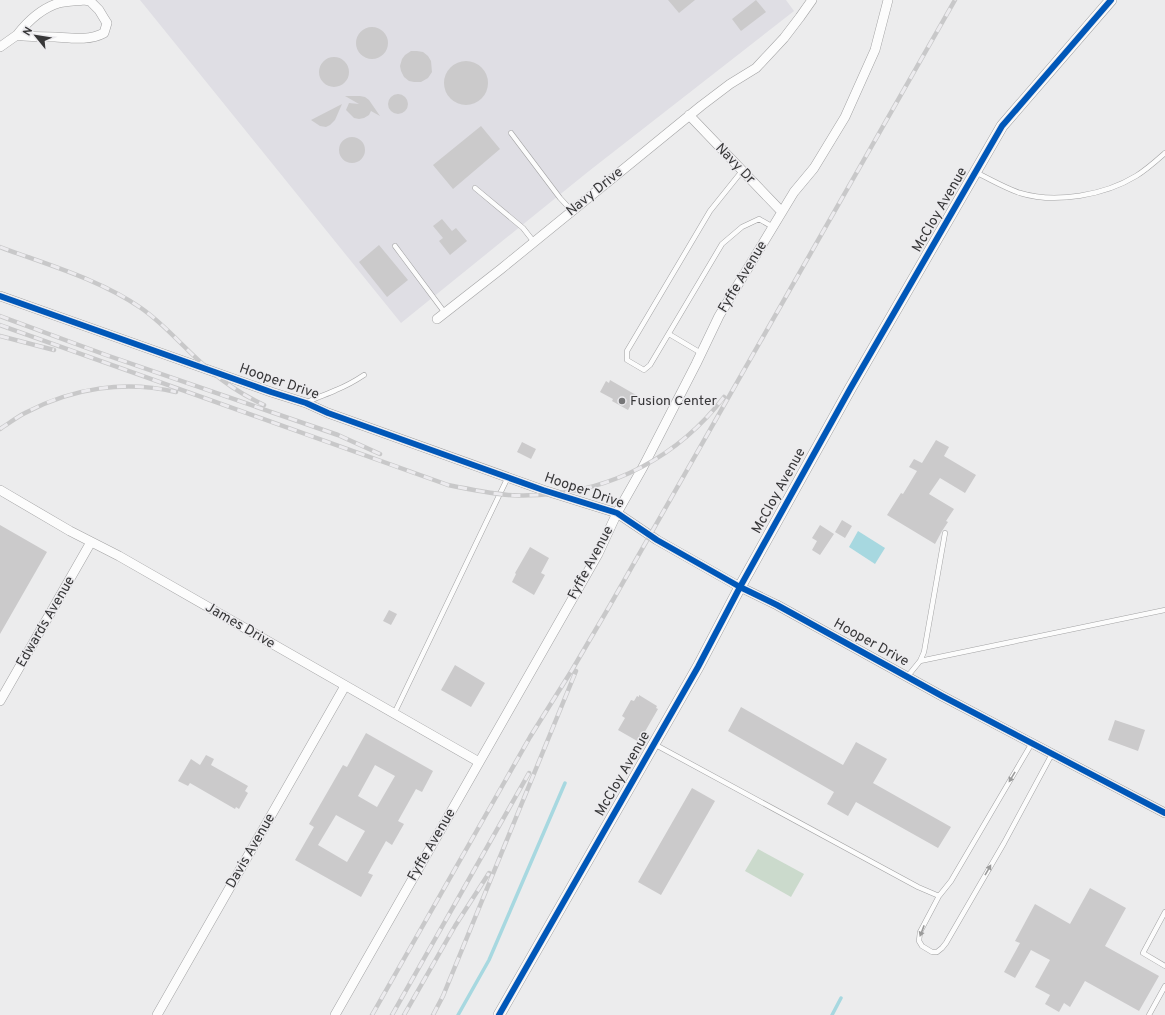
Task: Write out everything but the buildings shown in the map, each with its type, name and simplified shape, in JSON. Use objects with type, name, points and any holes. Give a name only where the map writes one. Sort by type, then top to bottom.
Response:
[{"type":"street","name":"Navy Drive","points":[[441,316],[689,115],[730,84],[756,68],[784,38],[812,0]]},
{"type":"street","name":"Fyffe Avenue","points":[[335,1015],[598,554],[719,316],[794,192],[814,168],[845,117],[875,50],[888,0]]},
{"type":"street","name":"McCloy Avenue","points":[[499,1015],[698,667],[740,587],[850,389],[1002,126],[1112,0]]},
{"type":"street","points":[[0,47],[17,35],[26,23],[47,8],[60,2],[90,1],[99,10],[107,23],[104,32],[98,36],[92,37],[80,38],[17,35]]},
{"type":"street","name":"Navy Dr","points":[[689,115],[782,212]]},
{"type":"street","name":"Hooper Drive","points":[[0,296],[306,403],[543,490],[618,513],[657,540],[740,587],[777,605],[1052,754],[1165,813]]},
{"type":"street","name":"James Drive","points":[[0,490],[70,531],[126,560],[479,762]]},
{"type":"street","name":"Edwards Avenue","points":[[0,701],[91,542]]},
{"type":"street","name":"Davis Avenue","points":[[158,1015],[345,686]]},
{"type":"lane","points":[[511,133],[560,198],[572,211]]},
{"type":"lane","points":[[975,172],[1020,193],[1060,198],[1099,192],[1122,184],[1137,176],[1165,153]]},
{"type":"lane","points":[[742,171],[710,211],[627,351],[627,360],[644,370],[650,365],[722,244],[742,228],[759,219],[773,227]]},
{"type":"lane","points":[[475,188],[523,228],[534,242]]},
{"type":"lane","points":[[395,246],[441,316]]},
{"type":"lane","points":[[669,334],[701,353]]},
{"type":"lane","points":[[306,403],[317,397],[335,391],[364,375]]},
{"type":"lane","points":[[394,714],[508,477]]},
{"type":"lane","points":[[907,676],[920,661],[924,652],[945,532]]},
{"type":"lane","points":[[920,661],[1165,610]]},
{"type":"lane","points":[[1032,743],[951,881],[939,896],[920,932],[919,940],[922,946],[932,952],[937,952],[942,948],[950,937],[1004,843],[1052,754]]},
{"type":"lane","points":[[654,744],[918,887],[939,896]]},
{"type":"lane","points":[[1165,912],[1143,953],[1165,966]]},
{"type":"lane","points":[[1148,1015],[1165,986]]},
{"type":"shaded area","points":[[140,0],[786,0],[794,11],[589,171],[401,323]]},
{"type":"green space","points":[[758,849],[804,874],[791,897],[745,871]]},
{"type":"water","points":[[858,531],[885,548],[875,564],[849,547]]},
{"type":"waterway","points":[[458,1015],[489,960],[565,783]]},
{"type":"waterway","points":[[832,1015],[841,998]]},
{"type":"railway","points":[[372,1015],[530,737],[609,607],[955,0]]},
{"type":"railway","points":[[0,247],[73,273],[125,298],[150,315],[223,381],[264,405]]},
{"type":"railway","points":[[0,316],[106,355],[338,435],[380,454]]},
{"type":"railway","points":[[0,325],[448,485],[508,495],[539,495],[566,492],[593,486],[618,478],[642,467],[687,437],[724,397]]},
{"type":"railway","points":[[0,336],[54,350]]},
{"type":"railway","points":[[0,429],[43,404],[80,392],[118,387],[157,388],[176,392]]},
{"type":"railway","points":[[433,1015],[443,996],[576,671]]},
{"type":"railway","points":[[392,1015],[529,773]]},
{"type":"railway","points":[[404,1015],[455,926],[489,873]]},
{"type":"cycle path","points":[[499,1015],[698,667],[740,587],[850,389],[1002,126],[1111,0]]},
{"type":"cycle path","points":[[0,296],[306,403],[328,413],[543,490],[617,513],[657,540],[740,587],[777,605],[942,696],[1165,813]]},
{"type":"place","name":"Fusion Center","points":[[622,401]]}]
